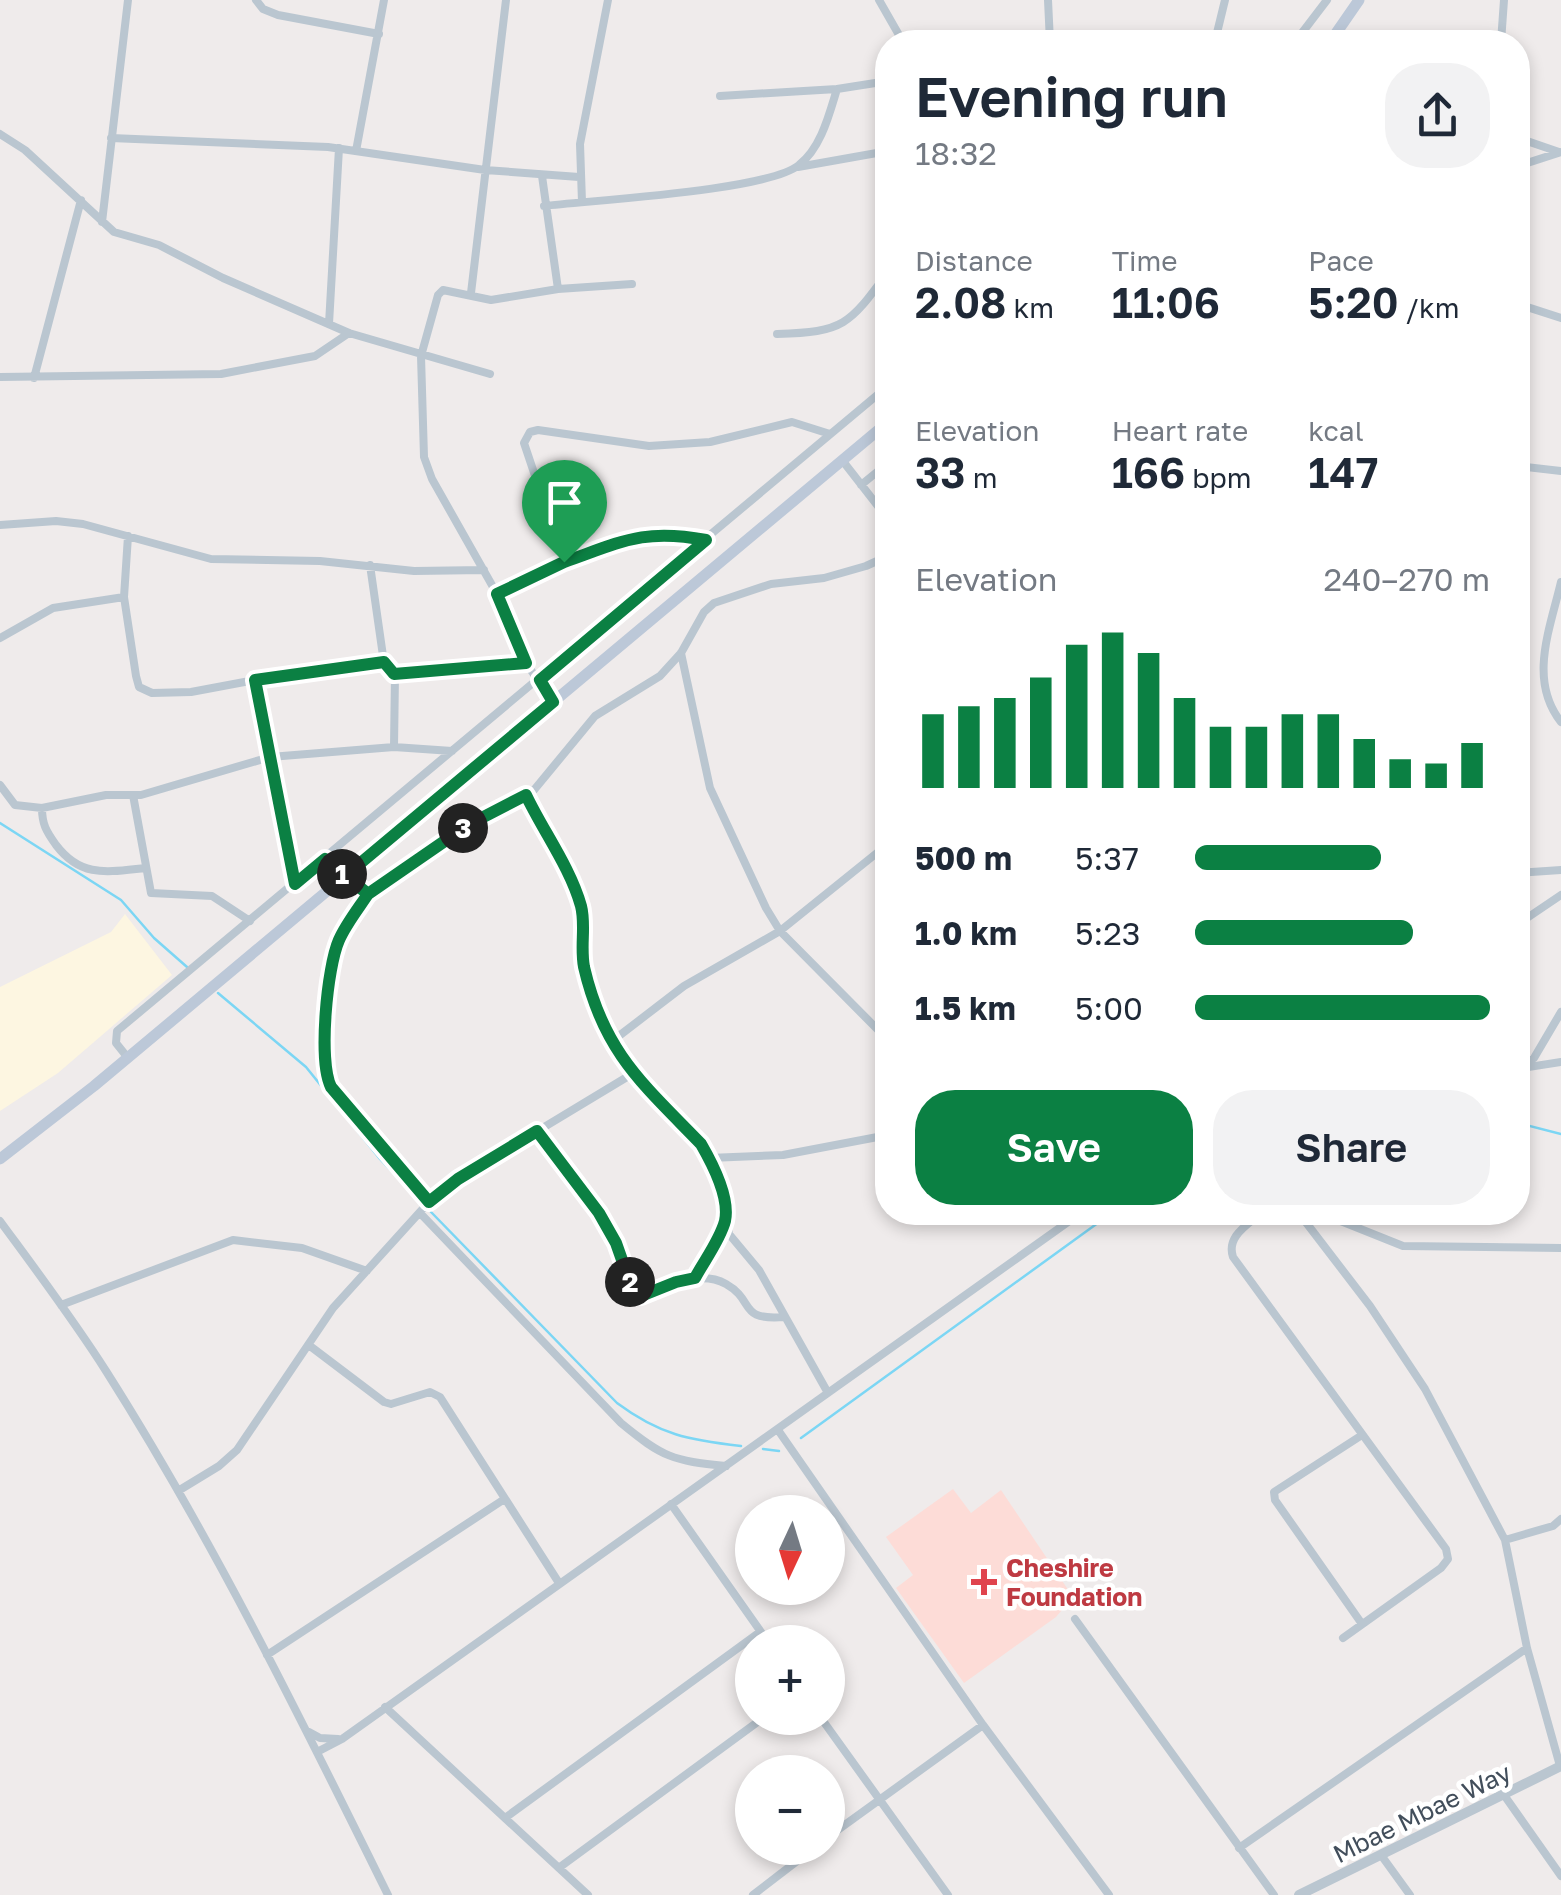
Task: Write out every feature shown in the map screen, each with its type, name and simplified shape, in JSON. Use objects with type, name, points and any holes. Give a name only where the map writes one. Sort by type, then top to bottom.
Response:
[{"type":"main road","points":[[1339,30],[1360,0]]},
{"type":"main road","points":[[0,1159],[128,1058],[875,433]]},
{"type":"street","points":[[102,222],[128,0]]},
{"type":"street","points":[[256,0],[263,9],[278,15],[379,34]]},
{"type":"street","points":[[356,151],[384,0]]},
{"type":"street","points":[[471,294],[506,0]]},
{"type":"street","points":[[582,202],[580,144],[608,0]]},
{"type":"street","points":[[879,0],[896,30]]},
{"type":"street","points":[[1048,0],[1049,30]]},
{"type":"street","points":[[1218,30],[1224,0]]},
{"type":"street","points":[[1304,30],[1327,0]]},
{"type":"street","points":[[1502,30],[1504,0]]},
{"type":"street","points":[[720,96],[875,83]]},
{"type":"street","points":[[797,167],[823,131],[837,89]]},
{"type":"street","points":[[0,134],[25,150],[114,232],[150,241],[223,278],[349,332],[490,374]]},
{"type":"street","points":[[112,138],[340,148],[484,170],[579,177]]},
{"type":"street","points":[[1530,142],[1560,152]]},
{"type":"street","points":[[330,324],[340,148]]},
{"type":"street","points":[[1530,162],[1560,152]]},
{"type":"street","points":[[544,206],[736,185],[797,167],[875,154]]},
{"type":"street","points":[[542,176],[558,289]]},
{"type":"street","points":[[34,378],[81,200]]},
{"type":"street","points":[[553,702],[526,663],[497,594],[432,479],[424,457],[422,356],[440,292],[491,300],[558,289],[632,284]]},
{"type":"street","points":[[777,334],[810,333],[846,323],[875,290]]},
{"type":"street","points":[[1530,308],[1561,318]]},
{"type":"street","points":[[0,378],[220,374],[315,356],[349,332]]},
{"type":"street","points":[[128,1058],[116,1043],[117,1031],[875,397]]},
{"type":"street","points":[[564,562],[524,443],[530,432],[649,446],[710,442],[792,422],[830,434]]},
{"type":"street","points":[[842,460],[875,502]]},
{"type":"street","points":[[1530,466],[1561,471]]},
{"type":"street","points":[[861,485],[875,474]]},
{"type":"street","points":[[0,524],[69,522],[200,558],[284,559],[403,571],[484,570]]},
{"type":"street","points":[[497,594],[564,562],[636,536],[670,533],[706,540]]},
{"type":"street","points":[[128,536],[124,597],[136,676],[143,690],[190,692],[384,662]]},
{"type":"street","points":[[429,1202],[326,1078],[322,1040],[337,945],[368,894],[468,825],[540,785],[595,716],[660,676],[714,603],[771,584],[824,578],[875,561]]},
{"type":"street","points":[[370,566],[384,662],[394,674],[394,747]]},
{"type":"street","points":[[1561,582],[1542,682],[1561,722]]},
{"type":"street","points":[[0,638],[54,608],[124,597]]},
{"type":"street","points":[[681,652],[710,788],[758,893],[780,930],[875,1027]]},
{"type":"street","points":[[394,674],[526,663]]},
{"type":"street","points":[[255,680],[295,884]]},
{"type":"street","points":[[0,785],[15,805],[42,808],[133,795],[270,757],[394,747],[454,751]]},
{"type":"street","points":[[133,795],[152,894],[212,896],[250,921]]},
{"type":"street","points":[[526,795],[578,898],[582,911],[580,944],[591,994],[611,1042],[632,1074],[701,1144],[724,1202],[729,1234],[759,1270],[828,1394]]},
{"type":"street","points":[[42,808],[44,829],[76,866],[104,872],[145,868]]},
{"type":"street","points":[[611,1042],[684,986],[780,930],[875,854]]},
{"type":"street","points":[[325,859],[368,894]]},
{"type":"street","points":[[1530,872],[1561,870]]},
{"type":"street","points":[[1530,916],[1561,895]]},
{"type":"street","points":[[1530,1060],[1561,1012]]},
{"type":"street","points":[[1530,1066],[1561,1062]]},
{"type":"street","points":[[178,1490],[238,1450],[333,1308],[429,1202],[458,1179],[632,1074]]},
{"type":"street","points":[[537,1131],[599,1213],[616,1243],[634,1294],[641,1296],[695,1278],[726,1284],[747,1308],[763,1319],[785,1317]]},
{"type":"street","points":[[709,1158],[783,1155],[875,1137]]},
{"type":"street","points":[[420,1212],[636,1436],[675,1460],[726,1466]]},
{"type":"street","points":[[0,1221],[106,1371],[178,1490],[318,1752],[388,1895]]},
{"type":"street","points":[[695,1278],[725,1221]]},
{"type":"street","points":[[318,1752],[342,1739],[1064,1225]]},
{"type":"street","points":[[1248,1225],[1233,1239],[1230,1247],[1234,1257],[1446,1549],[1448,1559],[1442,1568],[1342,1638]]},
{"type":"street","points":[[1307,1225],[1370,1306],[1425,1390],[1505,1540],[1527,1648],[1561,1766]]},
{"type":"street","points":[[1349,1225],[1403,1246],[1561,1248]]},
{"type":"street","points":[[62,1305],[234,1240],[308,1250],[367,1270]]},
{"type":"street","points":[[310,1346],[384,1402],[391,1404],[430,1392],[440,1398],[559,1583]]},
{"type":"street","points":[[778,1430],[983,1725],[1110,1895]]},
{"type":"street","points":[[1362,1436],[1274,1492],[1275,1500],[1362,1624]]},
{"type":"street","points":[[267,1655],[503,1500]]},
{"type":"street","points":[[671,1504],[755,1625]]},
{"type":"street","points":[[1505,1540],[1553,1526],[1561,1519]]},
{"type":"street","points":[[1074,1618],[1274,1895]]},
{"type":"street","points":[[1238,1848],[1527,1648]]},
{"type":"street","points":[[505,1818],[735,1650]]},
{"type":"street","points":[[385,1707],[588,1895]]},
{"type":"street","points":[[845,1824],[983,1725]]},
{"type":"street","points":[[302,1726],[320,1738],[342,1739]]},
{"type":"street","points":[[560,1867],[740,1735]]},
{"type":"street","points":[[833,1735],[946,1894]]},
{"type":"street","name":"Mbae Mbae Way","points":[[1300,1895],[1561,1766]]},
{"type":"street","points":[[1504,1795],[1561,1876]]},
{"type":"street","points":[[1381,1855],[1410,1895]]},
{"type":"street","points":[[753,1895],[792,1865]]},
{"type":"shaded area","points":[[125,914],[172,975],[58,1073],[0,1111],[0,987],[111,932]]},
{"type":"shaded area","name":"Cheshire Foundation","points":[[953,1489],[971,1513],[1001,1490],[1073,1597],[1056,1617],[964,1683],[896,1588],[913,1575],[886,1537]]},
{"type":"waterway","points":[[0,823],[121,900],[154,938],[187,967]]},
{"type":"waterway","points":[[218,993],[306,1067],[380,1159],[420,1201]]},
{"type":"waterway","points":[[1530,1126],[1561,1134]]},
{"type":"waterway","points":[[431,1212],[617,1403],[676,1434],[741,1446]]},
{"type":"waterway","points":[[801,1438],[1095,1225]]},
{"type":"waterway","points":[[763,1449],[779,1451]]},
{"type":"place","name":"Cheshire Foundation","points":[[984,1582]]},
{"type":"route","points":[[564,562],[497,594],[526,663],[394,674],[384,662],[255,680],[295,884],[325,859],[345,876],[368,894],[336,950],[322,1044],[326,1078],[331,1087],[429,1202],[458,1179],[537,1131],[599,1213],[616,1243],[634,1294],[641,1296],[695,1278],[725,1221],[724,1202],[701,1144],[632,1074],[606,1033],[591,994],[580,944],[582,911],[578,898],[526,795],[468,825],[368,894],[345,876],[553,702],[540,680],[706,540],[670,533],[636,536],[564,562]]}]
